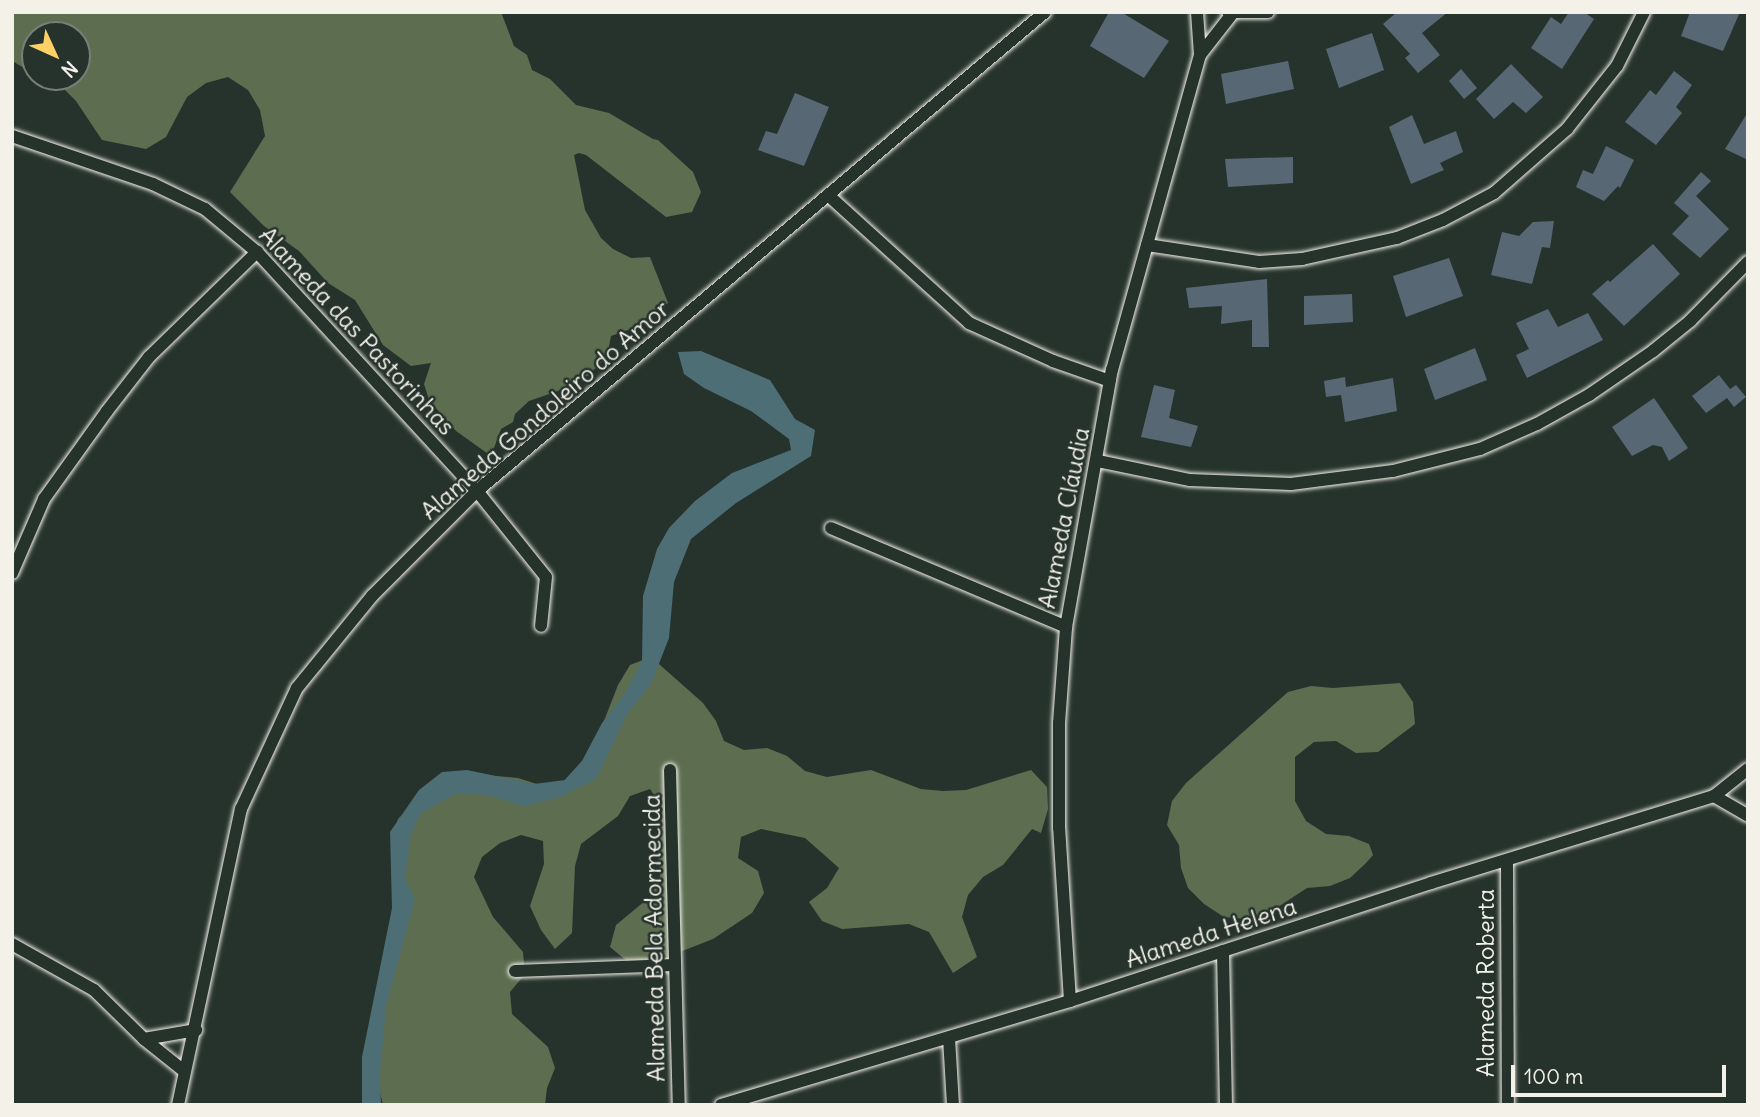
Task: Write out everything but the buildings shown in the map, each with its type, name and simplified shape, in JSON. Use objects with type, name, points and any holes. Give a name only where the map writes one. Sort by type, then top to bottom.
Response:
[{"type":"street","name":"Alameda Gondoleiro do Amor","points":[[178,1105],[241,809],[297,688],[372,596],[477,491],[1045,12]]},
{"type":"street","points":[[1197,12],[1200,55]]},
{"type":"street","points":[[1200,55],[1230,13],[1268,12]]},
{"type":"street","points":[[1147,245],[1259,262],[1302,259],[1397,238],[1443,220],[1494,193],[1567,129],[1617,66],[1644,12]]},
{"type":"street","name":"Alameda Cláudia","points":[[1070,1001],[1059,815],[1059,723],[1066,627],[1074,571],[1098,461],[1110,382],[1200,55]]},
{"type":"street","name":"Alameda das Pastorinhas","points":[[12,136],[153,184],[205,209],[257,252],[477,491],[546,577],[541,626]]},
{"type":"street","points":[[828,195],[968,323],[1053,361],[1110,382]]},
{"type":"street","points":[[12,572],[44,499],[107,411],[149,357],[257,252]]},
{"type":"street","points":[[1098,461],[1190,480],[1291,484],[1393,471],[1480,449],[1537,425],[1589,395],[1653,351],[1690,321],[1748,262]]},
{"type":"street","points":[[831,528],[1066,627]]},
{"type":"street","name":"Alameda Helena","points":[[721,1105],[1070,1001],[1713,796],[1748,769]]},
{"type":"street","name":"Alameda Bela Adormecida","points":[[670,770],[679,1105]]},
{"type":"street","points":[[1713,796],[1748,816]]},
{"type":"street","name":"Alameda Roberta","points":[[1507,861],[1508,1105]]},
{"type":"street","points":[[12,944],[94,990],[144,1039],[184,1070]]},
{"type":"street","points":[[1223,951],[1226,1105]]},
{"type":"street","points":[[515,971],[674,965]]},
{"type":"street","points":[[144,1039],[195,1030]]},
{"type":"street","points":[[949,1038],[953,1105]]},
{"type":"green space","points":[[12,12],[501,12],[514,46],[527,55],[532,70],[550,79],[576,105],[609,113],[658,140],[693,172],[701,192],[692,212],[666,217],[586,155],[574,155],[585,210],[601,238],[613,249],[631,258],[650,257],[668,303],[628,330],[611,336],[607,356],[589,375],[558,391],[529,401],[515,414],[513,422],[501,429],[491,456],[456,431],[429,400],[424,384],[431,363],[411,366],[383,345],[355,300],[328,283],[299,251],[264,226],[230,192],[265,136],[260,110],[248,90],[228,77],[206,83],[187,97],[166,137],[146,149],[102,140],[76,101],[66,91],[91,91],[91,21],[21,21],[21,66],[12,57]]},
{"type":"green space","points":[[651,657],[703,703],[716,721],[724,741],[744,750],[767,748],[787,756],[805,771],[827,777],[871,770],[921,789],[943,791],[966,790],[1031,770],[1047,787],[1048,809],[1041,833],[1032,829],[1003,865],[983,877],[968,895],[962,917],[977,957],[953,973],[929,932],[909,924],[842,929],[822,921],[809,902],[827,888],[839,868],[805,838],[761,829],[741,837],[738,858],[758,871],[764,893],[752,913],[713,939],[672,955],[628,962],[610,947],[616,925],[651,896],[660,876],[658,853],[663,809],[650,789],[630,796],[618,816],[581,844],[575,866],[572,933],[555,949],[541,930],[530,906],[544,864],[543,841],[521,835],[500,843],[482,857],[474,877],[493,917],[523,952],[525,974],[510,992],[512,1014],[548,1047],[555,1068],[547,1088],[545,1105],[383,1105],[372,1059],[407,906],[391,841],[398,819],[414,803],[473,774],[518,778],[540,785],[562,783],[593,749],[618,685],[630,665]]},
{"type":"green space","points":[[1400,683],[1413,702],[1415,724],[1378,752],[1356,753],[1336,741],[1314,742],[1295,757],[1295,801],[1306,821],[1326,834],[1349,836],[1369,844],[1373,855],[1366,863],[1350,878],[1330,886],[1307,888],[1269,913],[1246,919],[1224,917],[1204,904],[1188,888],[1181,868],[1179,845],[1167,825],[1172,801],[1186,783],[1288,692],[1311,686],[1333,688]]},
{"type":"water","points":[[701,351],[770,380],[795,419],[815,430],[811,456],[736,503],[691,539],[674,582],[669,638],[651,684],[628,713],[596,779],[560,797],[524,806],[487,795],[457,793],[421,813],[411,834],[405,879],[415,899],[386,1006],[380,1075],[381,1105],[362,1105],[362,1057],[392,908],[390,832],[419,790],[442,772],[467,770],[534,784],[565,780],[582,761],[602,723],[626,692],[642,660],[643,596],[657,549],[669,528],[695,501],[732,473],[791,450],[789,439],[751,411],[704,388],[684,374],[678,352]]}]
